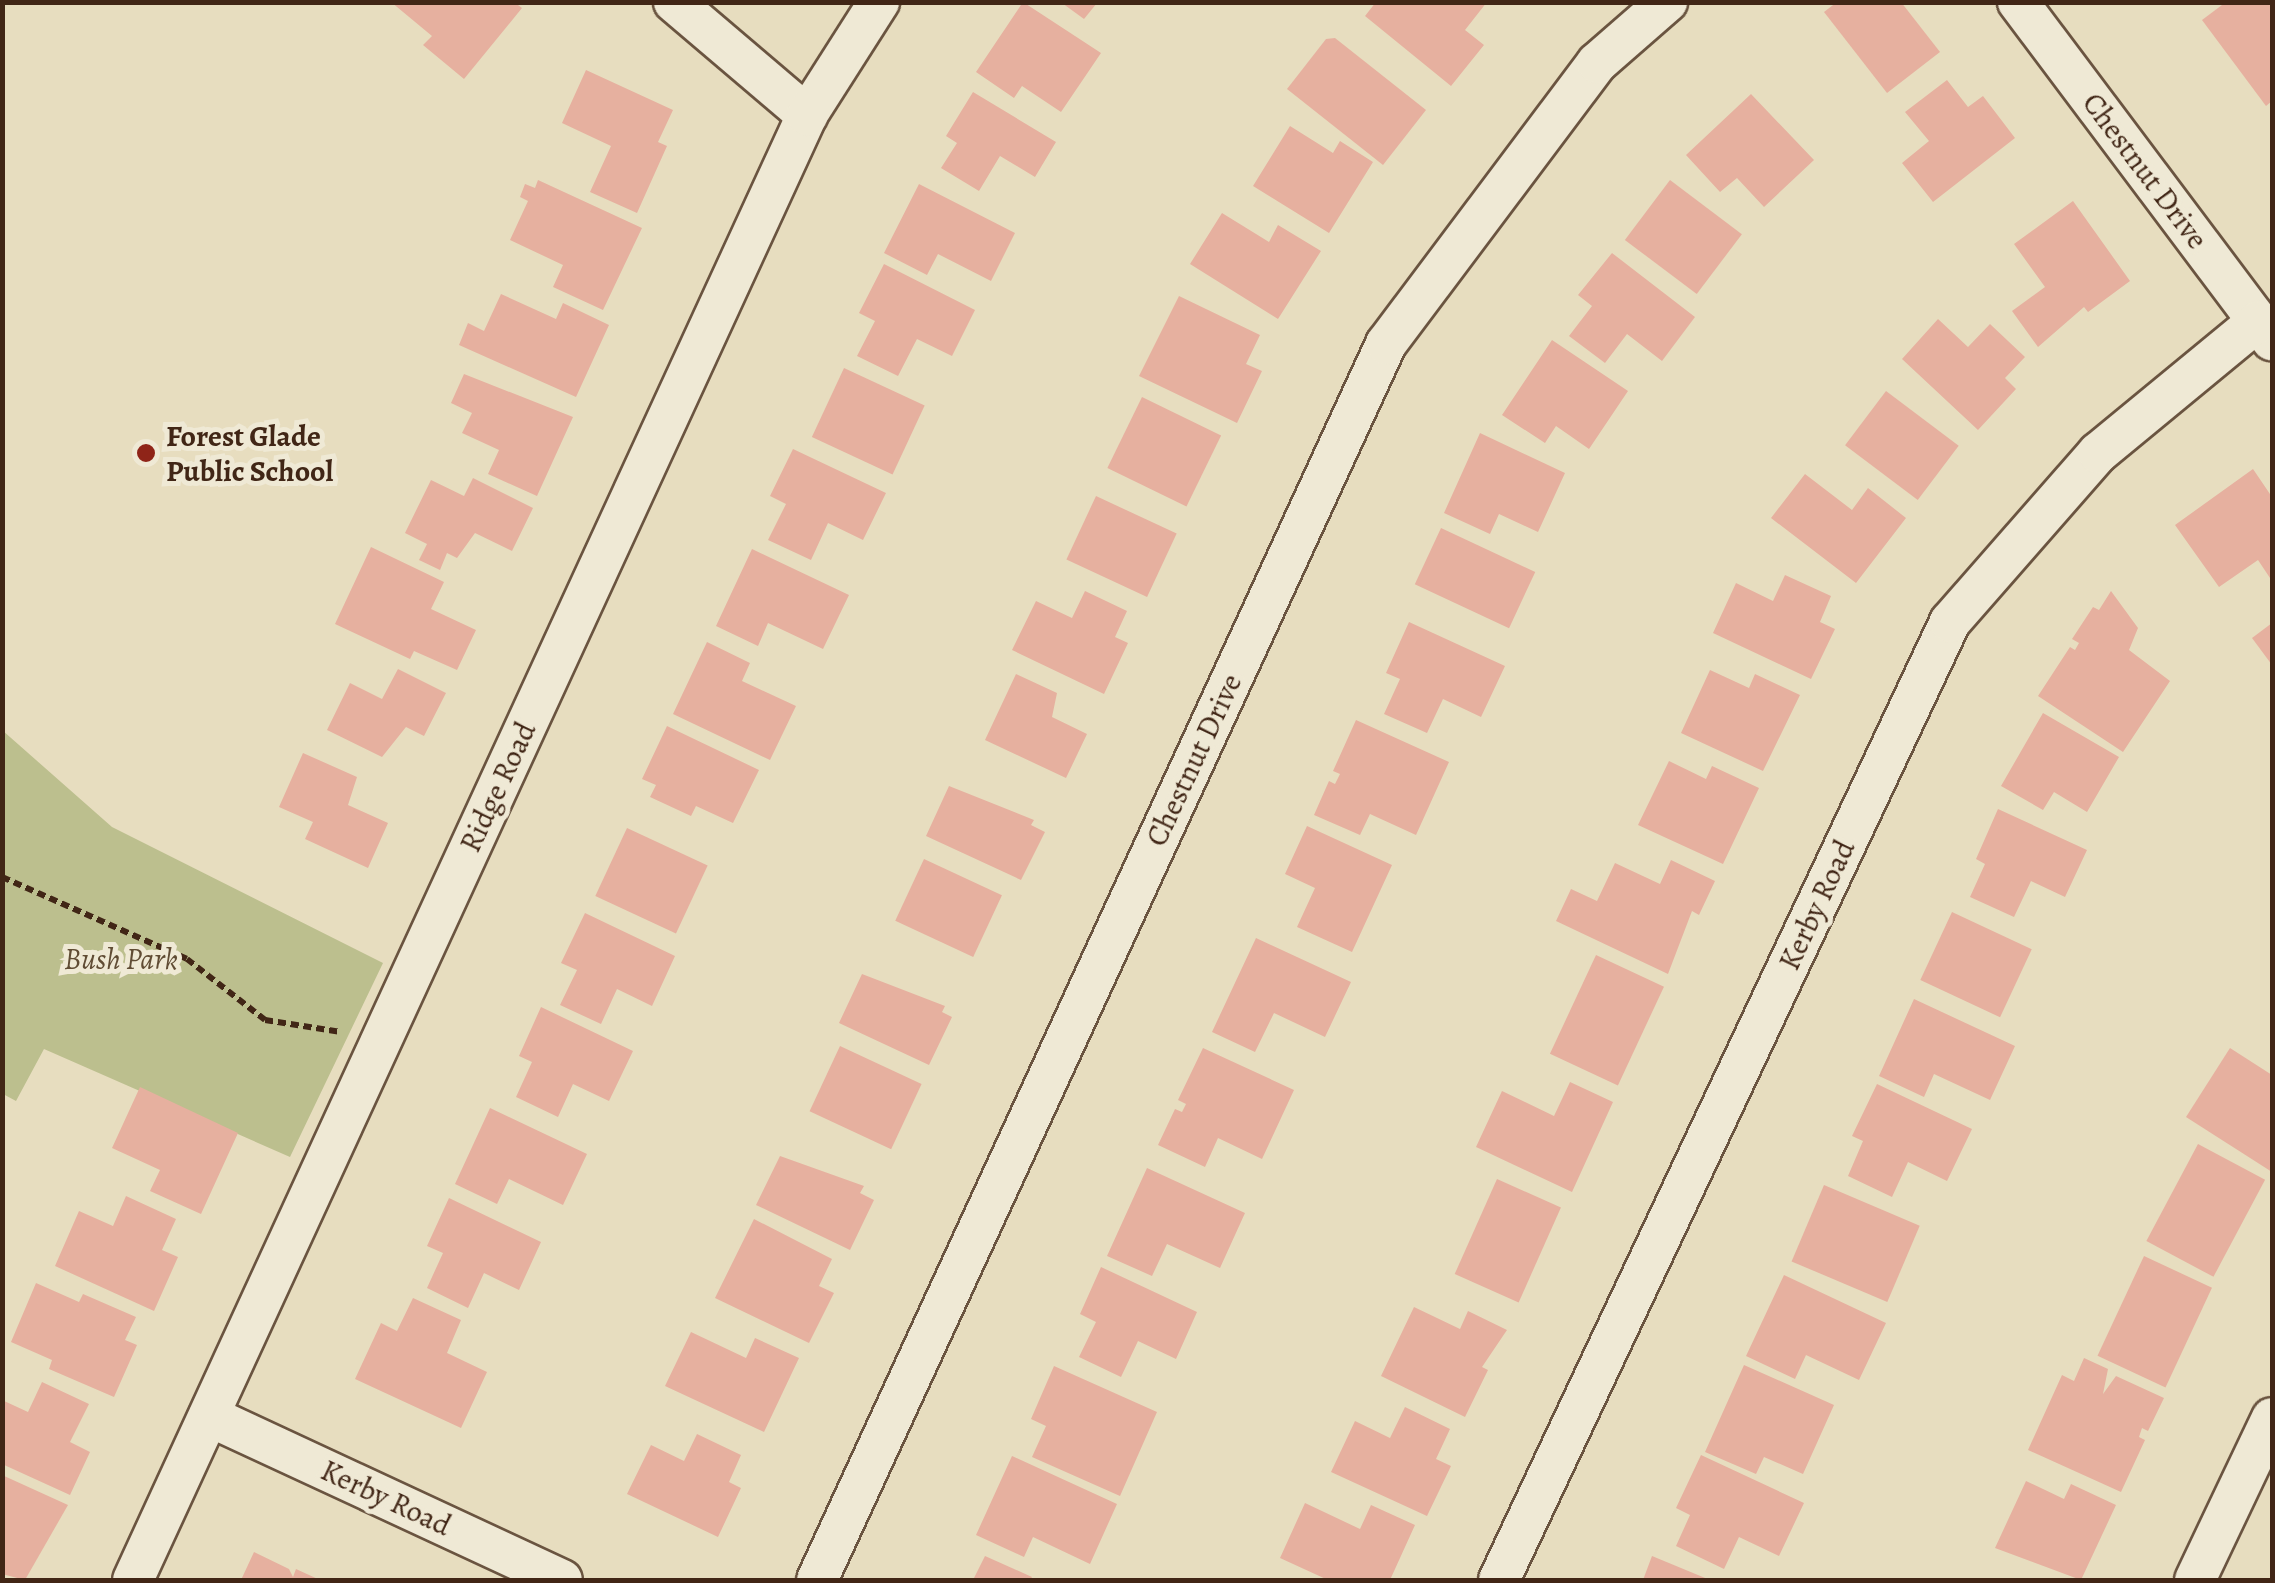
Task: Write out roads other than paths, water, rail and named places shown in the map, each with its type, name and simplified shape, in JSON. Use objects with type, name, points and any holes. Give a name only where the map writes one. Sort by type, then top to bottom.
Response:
[{"type":"street","points":[[674,2],[807,114]]},
{"type":"street","name":"Ridge Road","points":[[133,1580],[807,114],[878,2]]},
{"type":"street","name":"Chestnut Drive","points":[[818,1580],[1386,344],[1597,63],[1668,2]]},
{"type":"street","name":"Chestnut Drive","points":[[2018,2],[2265,330]]},
{"type":"street","name":"Kerby Road","points":[[1500,1580],[1950,622],[2098,453],[2265,330]]},
{"type":"street","name":"Kerby Road","points":[[209,1416],[562,1580]]},
{"type":"street","points":[[2195,1580],[2272,1418]]},
{"type":"place","name":"Forest Glade Public School","points":[[146,453]]},
{"type":"park label","name":"Bush Park","points":[[121,959]]}]
